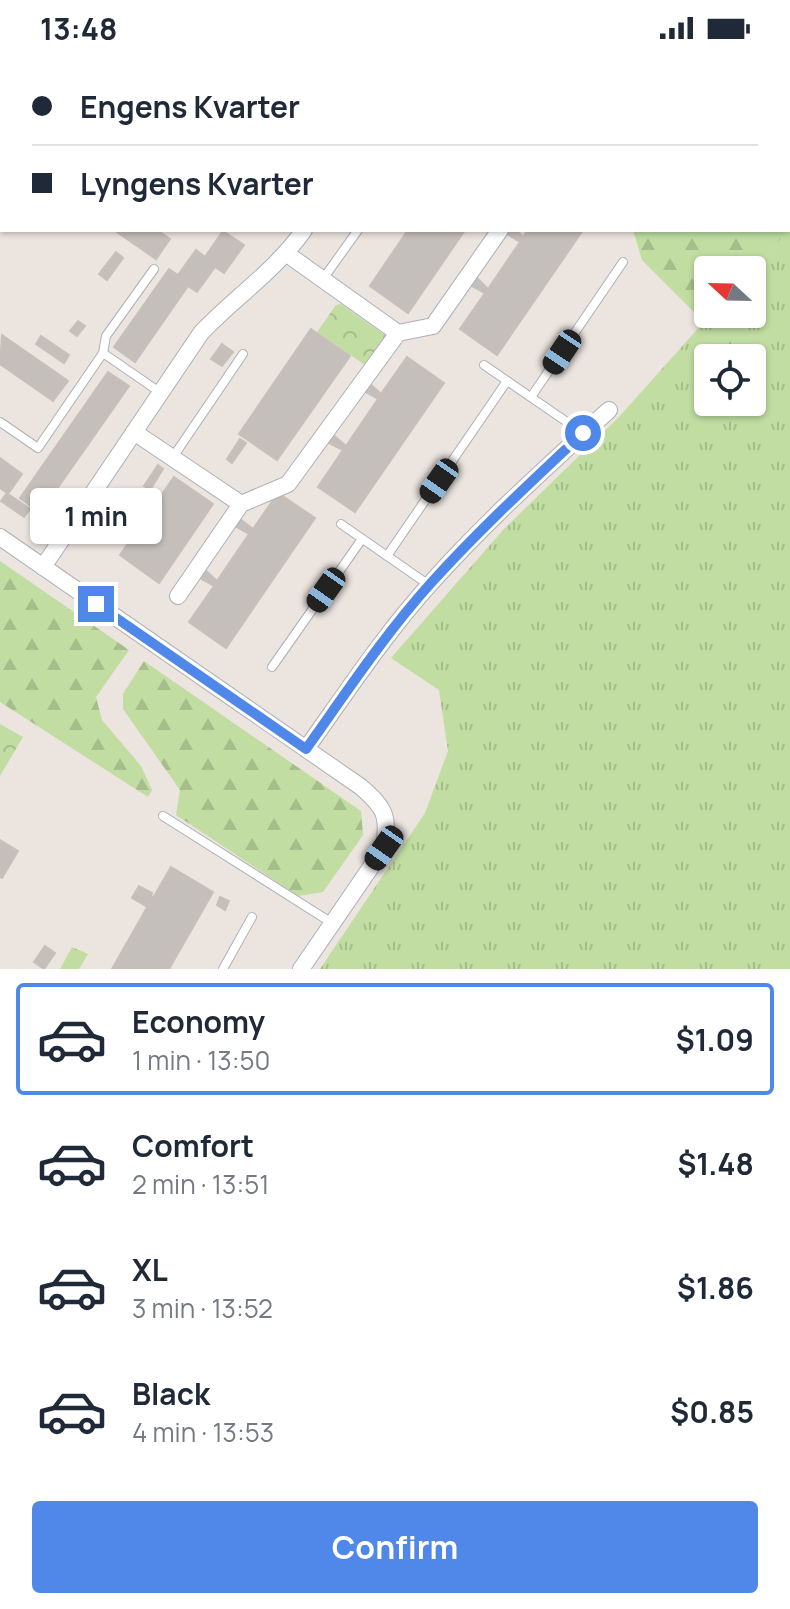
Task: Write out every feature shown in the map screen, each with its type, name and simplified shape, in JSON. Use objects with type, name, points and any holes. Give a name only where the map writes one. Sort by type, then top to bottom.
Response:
[{"type":"street","points":[[43,567],[201,333],[227,305],[287,254],[303,232]]},
{"type":"street","points":[[178,596],[241,504],[288,484],[398,333],[433,326],[499,232]]},
{"type":"street","points":[[287,254],[398,333]]},
{"type":"street","points":[[306,749],[429,585],[499,511],[609,410]]},
{"type":"street","points":[[134,432],[241,504]]},
{"type":"street","points":[[0,537],[361,787],[381,804],[388,824],[384,848],[301,969]]},
{"type":"lane","points":[[323,279],[357,232]]},
{"type":"lane","points":[[531,397],[623,262]]},
{"type":"lane","points":[[0,422],[38,448],[103,353],[106,336],[154,269]]},
{"type":"lane","points":[[103,353],[161,393]]},
{"type":"lane","points":[[173,457],[243,354]]},
{"type":"lane","points":[[484,365],[583,433]]},
{"type":"lane","points":[[387,556],[507,381]]},
{"type":"lane","points":[[341,524],[429,585]]},
{"type":"lane","points":[[272,667],[362,539]]},
{"type":"lane","points":[[163,816],[332,923]]},
{"type":"lane","points":[[223,969],[252,917]]},
{"type":"green space","points":[[634,232],[787,232],[765,256],[694,256],[694,312],[642,260]]},
{"type":"green space","points":[[790,232],[790,969],[320,969],[425,813],[448,751],[439,690],[391,658],[504,529],[619,417],[698,328],[766,328],[765,256]]},
{"type":"green space","points":[[341,304],[386,336],[365,365],[317,332],[336,305]]},
{"type":"green space","points":[[0,561],[129,650],[96,697],[102,720],[141,766],[152,790],[148,797],[0,702]]},
{"type":"green space","points":[[144,661],[361,811],[363,835],[323,892],[298,896],[176,815],[180,790],[123,709],[123,694]]},
{"type":"green space","points":[[0,724],[23,737],[0,776]]},
{"type":"green space","points":[[72,947],[88,954],[79,969],[60,969]]},
{"type":"building","points":[[117,232],[160,232],[170,239],[156,259]]},
{"type":"building","points":[[222,232],[244,245],[224,273],[215,267],[197,292],[188,286],[135,362],[114,347],[169,269],[178,275],[196,250],[205,257]]},
{"type":"building","points":[[407,232],[464,232],[408,313],[370,286]]},
{"type":"building","points":[[518,232],[523,237],[527,232],[582,232],[497,355],[460,329],[485,293],[470,285],[476,277],[488,289],[520,242],[507,234]]},
{"type":"building","points":[[116,252],[123,258],[107,280],[99,274]]},
{"type":"building","points":[[78,321],[85,326],[77,336],[70,331]]},
{"type":"building","points":[[311,329],[350,356],[277,460],[239,434]]},
{"type":"building","points":[[2,335],[68,381],[53,401],[0,364]]},
{"type":"building","points":[[41,336],[69,355],[64,363],[36,344]]},
{"type":"building","points":[[222,344],[233,352],[222,366],[211,359]]},
{"type":"building","points":[[407,357],[444,383],[355,512],[318,487],[343,450],[327,442],[332,434],[346,446],[378,399],[364,391],[369,383],[381,394]]},
{"type":"building","points":[[108,372],[129,386],[40,513],[20,498]]},
{"type":"building","points":[[240,439],[246,443],[232,463],[227,459]]},
{"type":"building","points":[[0,458],[22,474],[8,494],[30,509],[24,517],[1,501],[7,493],[0,488]]},
{"type":"building","points":[[158,465],[163,469],[150,490],[144,486]]},
{"type":"building","points":[[174,477],[213,504],[159,583],[120,555]]},
{"type":"building","points":[[278,493],[315,518],[226,648],[189,622],[214,586],[198,577],[204,569],[217,581],[249,534],[235,526],[240,519],[253,529]]},
{"type":"building","points":[[0,840],[18,851],[2,878],[0,877]]},
{"type":"building","points":[[171,867],[213,892],[169,969],[112,969],[149,904],[146,906],[132,898],[139,886],[152,893],[153,898]]},
{"type":"building","points":[[220,897],[229,901],[225,910],[217,905]]},
{"type":"building","points":[[45,946],[55,953],[44,969],[34,962]]},
{"type":"route","points":[[96,604],[306,749],[429,585],[499,511],[583,433]]}]
